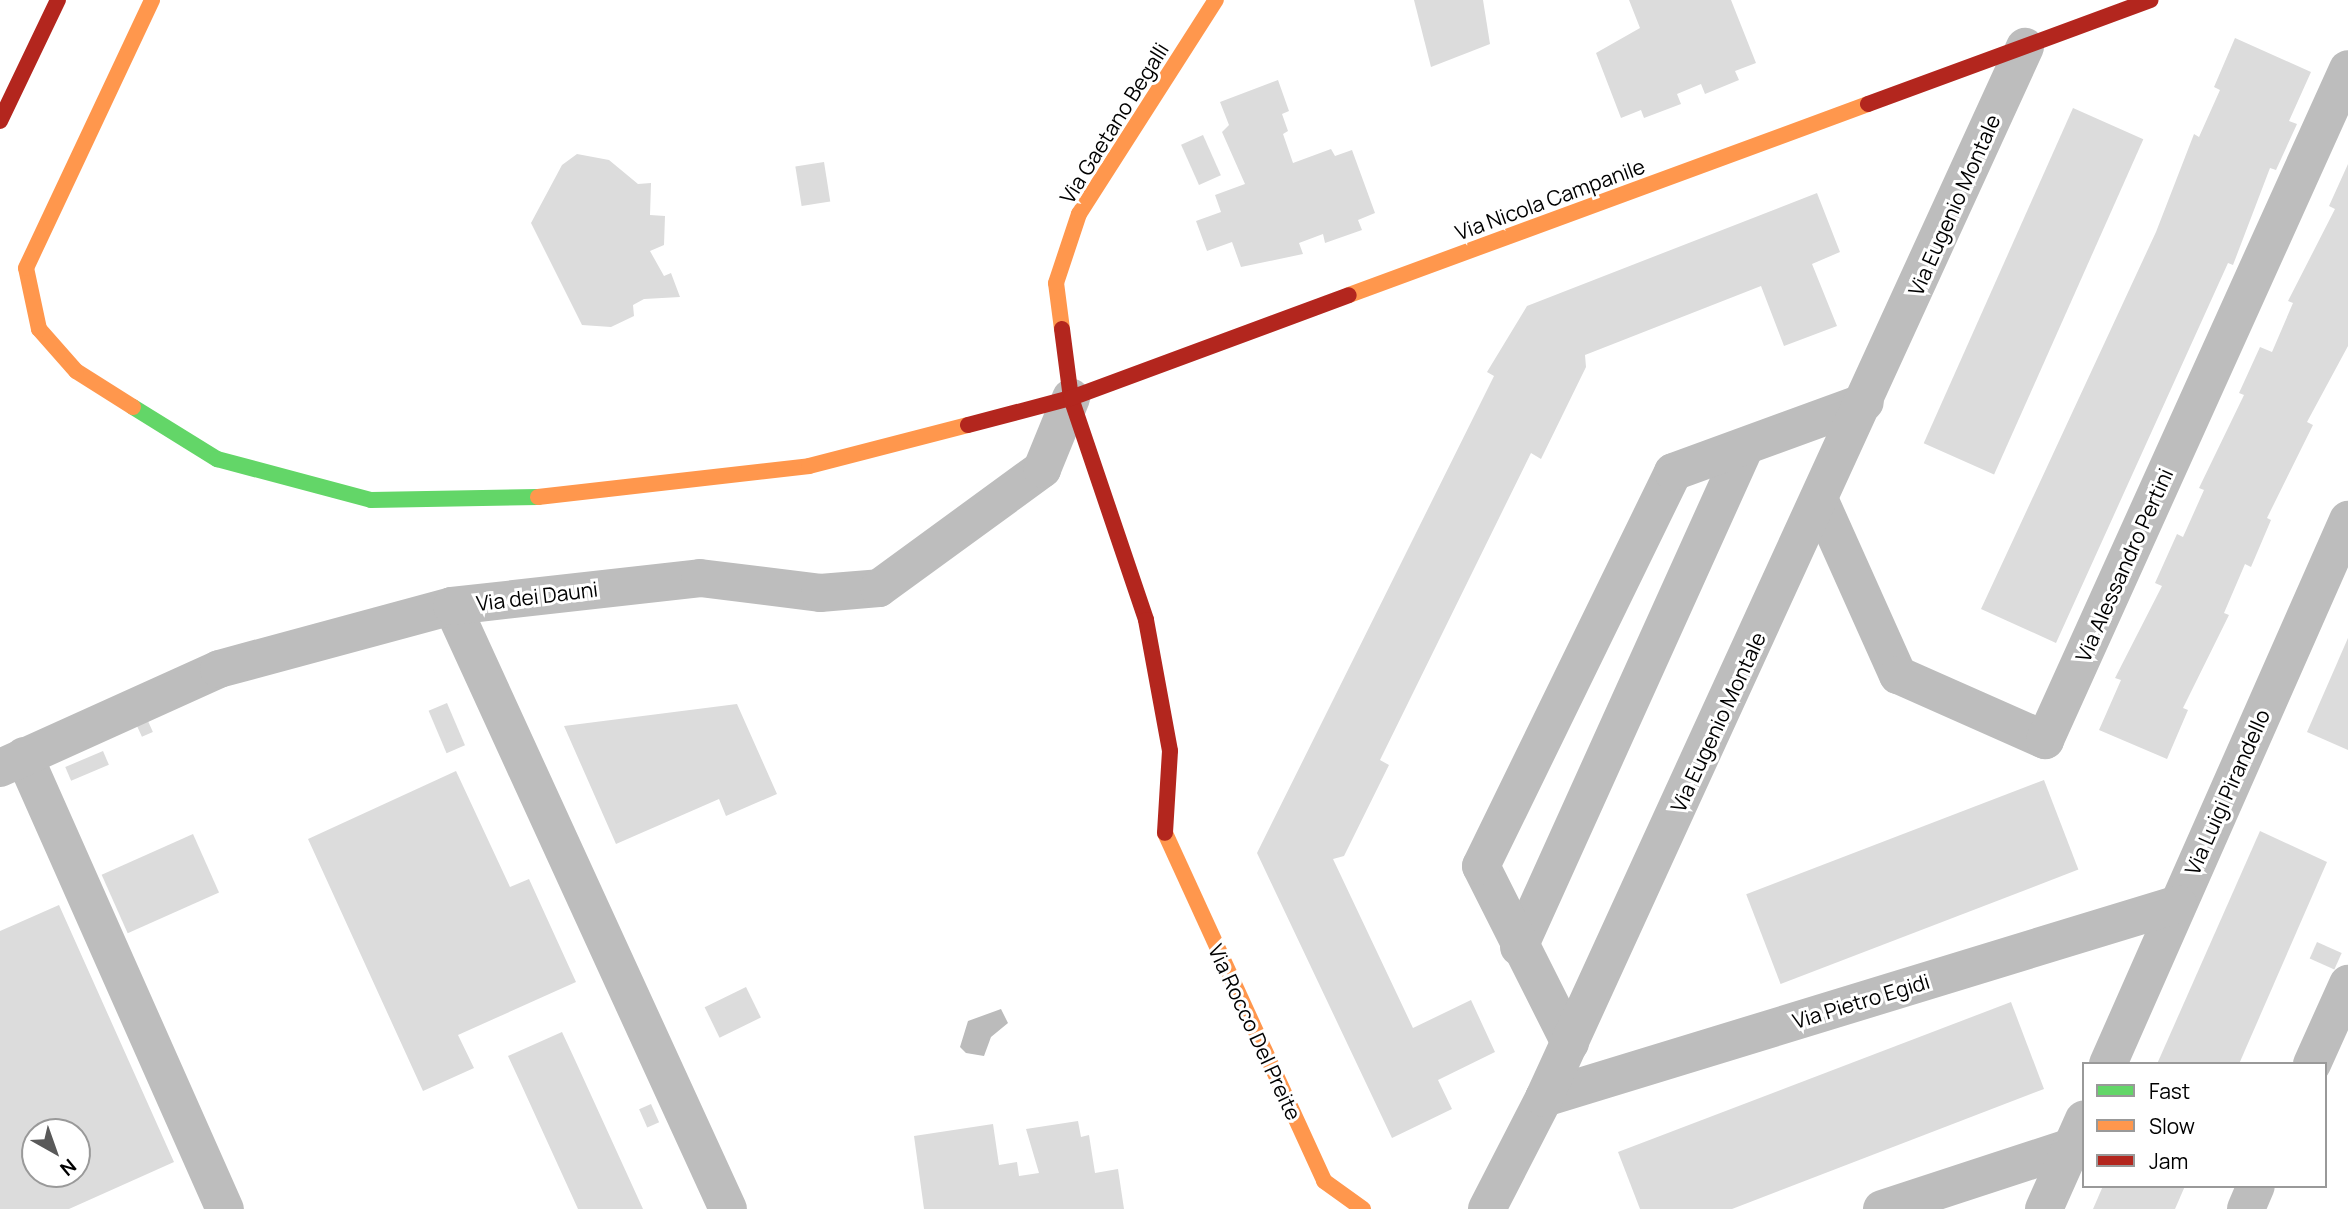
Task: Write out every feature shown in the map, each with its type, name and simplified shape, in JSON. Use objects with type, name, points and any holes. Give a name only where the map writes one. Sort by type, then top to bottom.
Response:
[{"type":"street","points":[[0,121],[58,0]]},
{"type":"street","name":"Via Nicola Campanile","points":[[152,0],[26,268],[39,329],[76,371],[217,459],[371,500],[557,497],[809,466],[961,422],[1071,398],[2150,0]]},
{"type":"street","name":"Via Gaetano Begalli","points":[[1165,839],[1170,751],[1146,620],[1071,398],[1056,283],[1079,214],[1216,0]]},
{"type":"street","name":"Via Eugenio Montale","points":[[1487,1209],[1570,1043],[1820,501],[2025,47]]},
{"type":"street","name":"Via Alessandro Pertini","points":[[1820,501],[1898,675],[2045,740],[2348,69]]},
{"type":"street","name":"Via dei Dauni","points":[[727,1209],[452,606],[700,578],[820,593],[879,588],[1042,469],[1071,398]]},
{"type":"street","points":[[1570,1043],[1519,947],[1481,866],[1673,472],[1744,449],[1865,402]]},
{"type":"street","points":[[1519,947],[1744,449]]},
{"type":"street","name":"Via Luigi Pirandello","points":[[2109,1062],[2348,520]]},
{"type":"street","points":[[225,1209],[12,762],[219,669],[452,606]]},
{"type":"street","name":"Via Rocco Del Preite","points":[[1165,839],[1324,1181],[1363,1209]]},
{"type":"street","name":"Via Pietro Egidi","points":[[1544,1098],[2178,904]]},
{"type":"street","points":[[2313,1062],[2348,984]]},
{"type":"street","points":[[1882,1209],[2078,1133]]},
{"type":"street","points":[[2045,1209],[2078,1133]]},
{"type":"street","points":[[2246,1209],[2255,1188]]},
{"type":"shaded area","points":[[1001,1009],[1008,1023],[991,1037],[984,1056],[966,1053],[960,1047],[968,1021]]},
{"type":"building","points":[[1414,0],[1483,0],[1490,44],[1431,67]]},
{"type":"building","points":[[1629,0],[1731,0],[1756,63],[1735,71],[1739,80],[1705,94],[1701,84],[1677,94],[1681,104],[1644,118],[1641,110],[1621,118],[1596,53],[1640,28]]},
{"type":"building","points":[[2235,38],[2311,72],[2289,121],[2297,124],[2276,170],[2270,168],[2233,265],[2228,263],[2056,643],[1981,609],[2156,232],[2194,134],[2199,137],[2220,90],[2214,87]]},
{"type":"building","points":[[1278,80],[1289,111],[1282,114],[1288,131],[1283,134],[1293,163],[1331,149],[1335,156],[1352,150],[1375,213],[1358,220],[1362,230],[1325,243],[1323,234],[1299,243],[1303,254],[1241,267],[1232,242],[1207,251],[1196,221],[1221,212],[1215,195],[1245,184],[1222,132],[1229,125],[1220,102]]},
{"type":"building","points":[[2073,108],[2143,139],[1994,475],[1924,443]]},
{"type":"building","points":[[1203,135],[1221,175],[1199,185],[1181,145]]},
{"type":"building","points":[[577,154],[609,160],[638,184],[651,183],[650,215],[665,216],[664,245],[650,251],[664,276],[671,273],[680,297],[644,299],[633,305],[634,316],[611,327],[582,325],[531,223],[562,165]]},
{"type":"building","points":[[824,162],[830,202],[802,206],[795,167]]},
{"type":"building","points":[[2348,164],[2348,346],[2307,422],[2313,425],[2267,518],[2271,520],[2251,567],[2245,564],[2224,613],[2229,615],[2183,708],[2188,710],[2167,759],[2099,730],[2121,680],[2115,678],[2162,586],[2155,583],[2177,534],[2183,537],[2204,490],[2199,488],[2244,395],[2239,393],[2260,347],[2272,352],[2293,303],[2288,301],[2335,209],[2329,206]]},
{"type":"building","points":[[1817,193],[1840,252],[1812,264],[1837,326],[1784,346],[1761,286],[1585,355],[1586,367],[1541,459],[1531,453],[1380,760],[1389,765],[1344,856],[1333,859],[1413,1028],[1471,1000],[1495,1052],[1438,1080],[1452,1109],[1392,1138],[1257,853],[1494,376],[1487,372],[1527,306]]},
{"type":"building","points":[[2348,638],[2348,750],[2307,732]]},
{"type":"building","points":[[447,703],[465,745],[447,753],[429,711]]},
{"type":"building","points":[[737,704],[777,794],[726,816],[719,799],[616,844],[564,726]]},
{"type":"building","points":[[148,721],[153,732],[142,737],[137,726]]},
{"type":"building","points":[[103,751],[109,765],[71,781],[65,767]]},
{"type":"building","points":[[456,771],[510,887],[529,879],[576,982],[458,1035],[474,1068],[423,1091],[308,839]]},
{"type":"building","points":[[2044,780],[2078,870],[1781,984],[1746,894]]},
{"type":"building","points":[[2260,831],[2327,862],[2240,1062],[2158,1062]]},
{"type":"building","points":[[193,834],[219,892],[128,933],[102,875]]},
{"type":"building","points":[[59,905],[174,1162],[69,1209],[0,1209],[0,931]]},
{"type":"building","points":[[2317,942],[2342,953],[2334,969],[2310,958]]},
{"type":"building","points":[[746,987],[761,1018],[720,1038],[705,1007]]},
{"type":"building","points":[[2011,1002],[2044,1089],[1732,1209],[1640,1209],[1618,1152]]},
{"type":"building","points":[[562,1032],[643,1209],[578,1209],[508,1056]]},
{"type":"building","points":[[651,1104],[659,1122],[647,1128],[639,1109]]},
{"type":"building","points":[[1078,1121],[1081,1137],[1089,1135],[1095,1173],[1118,1169],[1124,1209],[924,1209],[914,1136],[993,1124],[999,1165],[1017,1162],[1019,1176],[1039,1173],[1026,1129]]},
{"type":"building","points":[[2102,1188],[2184,1188],[2175,1209],[2093,1209]]},
{"type":"traffic: fast","points":[[133,407],[217,459],[371,500],[538,497]]},
{"type":"traffic: slow","points":[[133,407],[76,371],[39,329],[26,268],[152,0]]},
{"type":"traffic: slow","points":[[1062,329],[1056,283],[1079,214],[1216,0]]},
{"type":"traffic: slow","points":[[1349,295],[1868,104]]},
{"type":"traffic: slow","points":[[538,497],[809,466],[968,425]]},
{"type":"traffic: slow","points":[[1165,833],[1324,1181],[1363,1209]]},
{"type":"traffic: jam","points":[[0,121],[58,0]]},
{"type":"traffic: jam","points":[[1868,104],[2150,0]]},
{"type":"traffic: jam","points":[[968,425],[1071,398],[1349,295]]},
{"type":"traffic: jam","points":[[1062,329],[1071,398],[1146,620],[1170,751],[1165,833]]}]
